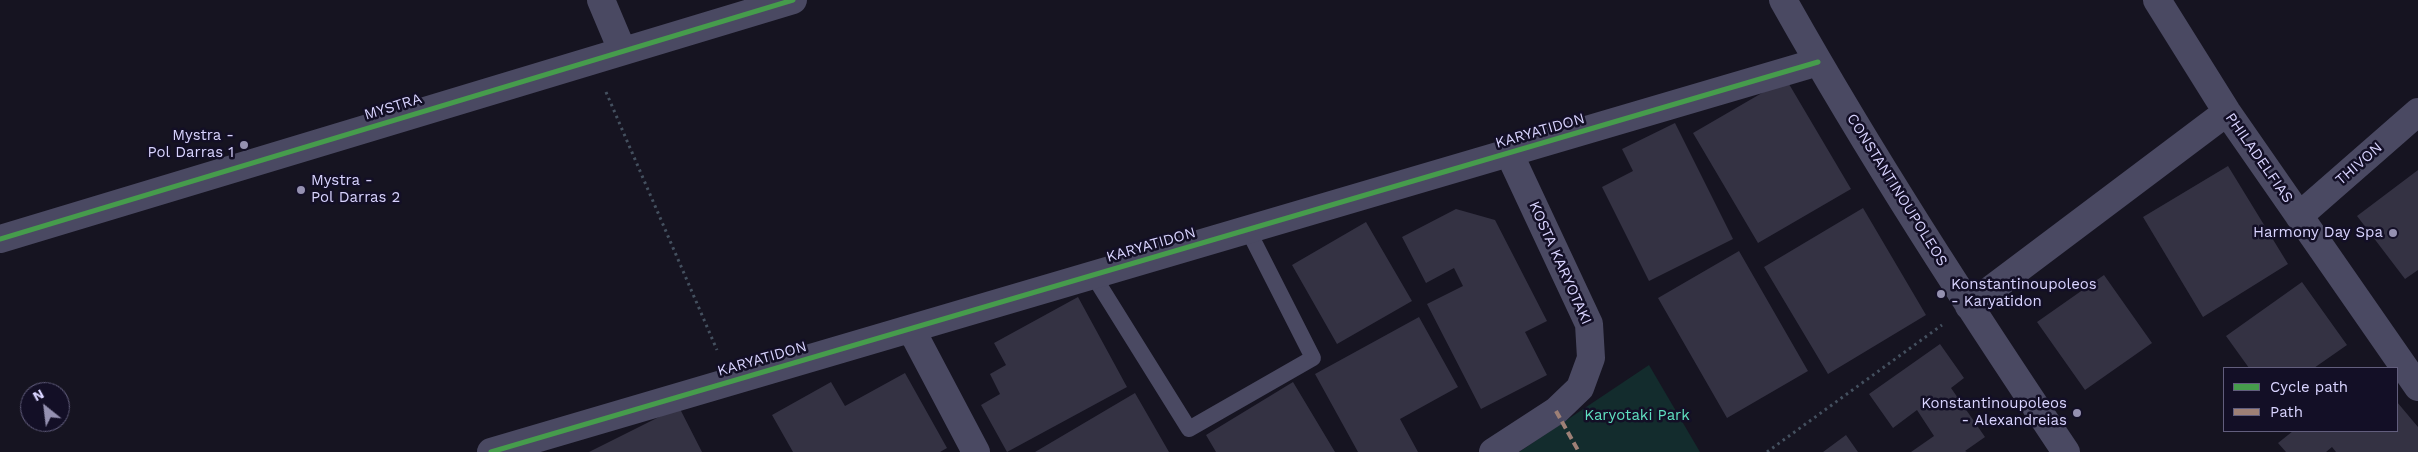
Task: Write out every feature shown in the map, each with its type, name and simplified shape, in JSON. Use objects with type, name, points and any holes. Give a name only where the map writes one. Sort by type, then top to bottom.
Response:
[{"type":"street","points":[[602,0],[622,50]]},
{"type":"street","name":"MYSTRA","points":[[0,239],[793,0]]},
{"type":"street","name":"CONSTANTINOUPOLEOS","points":[[1783,0],[1818,62],[1969,306],[2066,452]]},
{"type":"street","name":"PHILADELFIAS","points":[[2157,0],[2227,112],[2418,387]]},
{"type":"street","name":"KARYATIDON","points":[[496,451],[1818,62]]},
{"type":"street","points":[[1969,306],[2227,112]]},
{"type":"street","name":"THIVON","points":[[2299,216],[2418,112]]},
{"type":"street","name":"KOSTA KARYOTAKI","points":[[1493,452],[1556,411],[1580,388],[1591,358],[1590,324],[1509,153]]},
{"type":"street","points":[[911,329],[976,452]]},
{"type":"lane","points":[[1093,275],[1189,429],[1313,358],[1248,230]]},
{"type":"path","points":[[591,60],[730,382]]},
{"type":"path","points":[[1767,452],[1969,306]]},
{"type":"green space","name":"Karyotaki Park","points":[[1649,365],[1700,452],[1519,452]]},
{"type":"building","points":[[1786,79],[1851,189],[1758,243],[1693,133]]},
{"type":"building","points":[[1675,123],[1733,239],[1649,281],[1602,187],[1633,171],[1622,149]]},
{"type":"building","points":[[2228,166],[2288,264],[2203,317],[2143,217]]},
{"type":"building","points":[[2418,170],[2418,270],[2405,279],[2357,216]]},
{"type":"building","points":[[1863,208],[1926,315],[1828,374],[1764,267]]},
{"type":"building","points":[[1456,209],[1495,220],[1547,321],[1525,332],[1547,375],[1481,409],[1427,304],[1463,286],[1454,268],[1426,283],[1402,237]]},
{"type":"building","points":[[1366,222],[1412,301],[1337,344],[1292,265]]},
{"type":"building","points":[[1739,251],[1808,371],[1727,418],[1658,298]]},
{"type":"building","points":[[2104,275],[2152,343],[2085,390],[2037,322]]},
{"type":"building","points":[[2302,282],[2347,345],[2315,367],[2248,367],[2226,336]]},
{"type":"building","points":[[1078,297],[1127,387],[1007,452],[981,405],[1000,394],[990,374],[1006,365],[994,343]]},
{"type":"building","points":[[1419,317],[1458,387],[1400,419],[1418,452],[1358,452],[1315,374]]},
{"type":"building","points":[[1940,344],[1964,378],[1951,388],[1985,437],[1965,451],[1967,452],[1911,452],[1934,436],[1917,410],[1893,428],[1869,394]]},
{"type":"building","points":[[905,373],[947,448],[940,452],[793,452],[772,415],[831,382],[845,406]]},
{"type":"building","points":[[1293,382],[1335,452],[1216,452],[1206,435]]},
{"type":"building","points":[[1135,393],[1169,452],[1035,452]]},
{"type":"building","points":[[2398,403],[2418,427],[2418,452],[2336,452],[2332,447],[2326,452],[2286,452],[2278,443],[2292,432],[2398,432]]},
{"type":"building","points":[[679,407],[702,452],[589,452]]},
{"type":"building","points":[[1846,435],[1858,452],[1823,452]]},
{"type":"marked path","points":[[1556,411],[1579,452]]},
{"type":"cycle path","points":[[0,239],[793,0]]},
{"type":"cycle path","points":[[491,452],[1818,62]]},
{"type":"place","name":"Mystra - Pol Darras 1","points":[[244,145]]},
{"type":"place","name":"Mystra - Pol Darras 2","points":[[301,190]]},
{"type":"place","name":"Harmony Day Spa","points":[[2393,233]]},
{"type":"place","name":"Konstantinoupoleos - Karyatidon","points":[[1941,294]]},
{"type":"place","name":"Konstantinoupoleos - Alexandreias","points":[[2077,413]]}]
